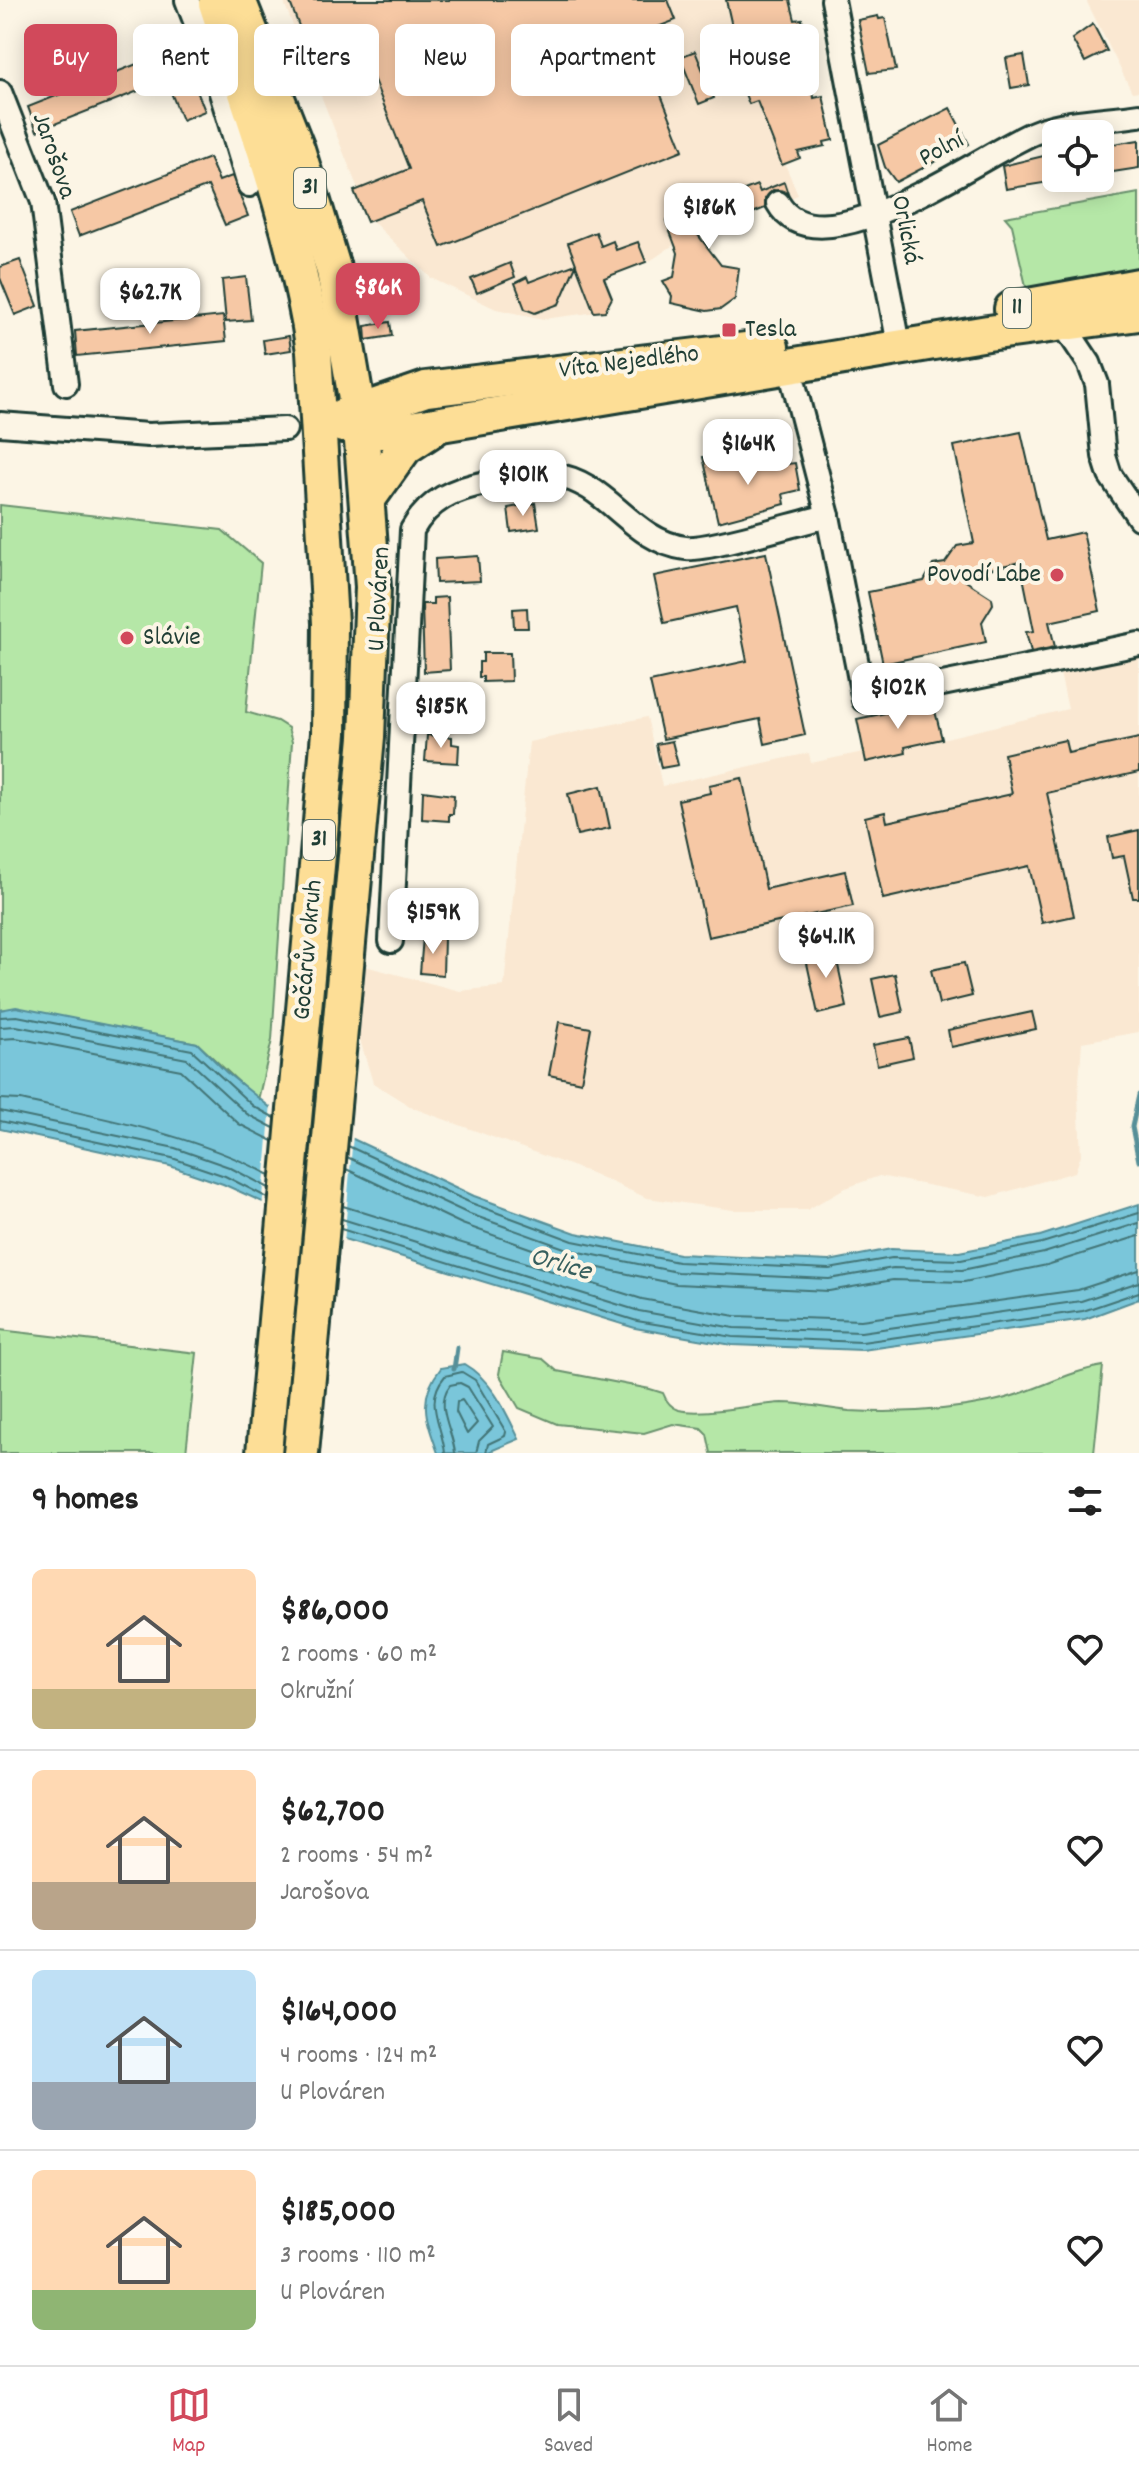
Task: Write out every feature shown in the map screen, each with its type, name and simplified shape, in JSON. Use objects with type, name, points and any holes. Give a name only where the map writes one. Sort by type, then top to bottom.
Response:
[{"type":"main road","name":"31","points":[[215,0],[293,245],[314,351]]},
{"type":"main road","name":"31","points":[[238,0],[306,174],[334,271],[348,337],[356,420]]},
{"type":"main road","name":"Víta Nejedlého","points":[[356,420],[417,392],[896,329],[1139,286]]},
{"type":"main road","name":"Víta Nejedlého","points":[[356,420],[383,432],[789,365],[1139,313]]},
{"type":"main road","points":[[348,337],[362,362],[378,374],[417,392]]},
{"type":"main road","points":[[314,351],[325,391],[356,420],[328,444],[322,476]]},
{"type":"main road","name":"Gočárův okruh","points":[[264,1453],[329,733],[330,623],[314,351]]},
{"type":"main road","name":"Gočárův okruh","points":[[301,1453],[367,737],[373,587],[368,499],[356,420]]},
{"type":"main road","points":[[368,499],[405,447],[446,423]]},
{"type":"street","points":[[187,0],[215,73],[249,185]]},
{"type":"street","name":"Orlická","points":[[833,0],[896,329]]},
{"type":"street","name":"Jarošova","points":[[0,92],[43,202],[66,384]]},
{"type":"street","name":"Polní","points":[[778,203],[790,217],[812,225],[874,217],[1038,131],[1139,115]]},
{"type":"street","points":[[1063,324],[1089,363],[1097,384],[1107,466],[1139,518]]},
{"type":"street","points":[[789,365],[828,516],[864,700],[1139,644]]},
{"type":"street","points":[[0,424],[136,434],[285,429]]},
{"type":"street","name":"U Plováren","points":[[391,941],[412,530],[430,505],[458,489],[554,475],[612,503],[647,537],[662,544],[690,549],[828,516]]},
{"type":"shaded area","points":[[283,0],[755,0],[759,24],[700,24],[700,96],[776,96],[800,158],[785,164],[798,195],[675,244],[650,261],[604,278],[612,298],[605,311],[544,319],[496,309],[431,278],[372,221],[367,223],[354,191],[358,189],[321,96],[379,96],[379,24],[293,24]]},
{"type":"shaded area","points":[[1086,0],[1139,0],[1139,91],[1132,92]]},
{"type":"shaded area","points":[[1139,655],[1139,1032],[1082,1042],[1078,1095],[1081,1155],[1075,1172],[989,1197],[879,1176],[843,1189],[807,1210],[733,1210],[647,1198],[591,1173],[413,1108],[373,1083],[358,1033],[361,965],[460,991],[504,986],[529,742],[647,717],[662,786],[809,753],[811,763],[863,752],[857,719],[933,703],[942,739],[1068,709],[1060,673]]},
{"type":"green space","points":[[1139,193],[1139,274],[1028,295],[1012,225],[1005,217]]},
{"type":"green space","name":"Slávie","points":[[0,505],[222,530],[261,563],[246,712],[277,721],[288,728],[292,742],[272,1040],[258,1100],[197,1043],[16,1008],[0,1010]]},
{"type":"green space","points":[[0,1330],[197,1353],[186,1453],[0,1453]]},
{"type":"green space","points":[[503,1352],[543,1359],[557,1371],[663,1393],[673,1407],[689,1411],[782,1403],[867,1412],[940,1409],[1008,1397],[1103,1366],[1094,1453],[711,1453],[707,1434],[701,1428],[673,1424],[644,1433],[557,1424],[519,1408],[499,1374]]},
{"type":"water","name":"Orlice","points":[[16,1007],[197,1043],[226,1072],[271,1108],[353,1139],[474,1196],[576,1233],[679,1254],[829,1261],[891,1249],[959,1252],[1040,1236],[1139,1204],[1139,1299],[1085,1319],[862,1350],[732,1345],[635,1328],[344,1239],[223,1184],[170,1166],[0,1129],[0,1010]]},
{"type":"water","points":[[464,1364],[490,1387],[519,1439],[486,1453],[438,1453],[427,1419],[426,1399],[433,1379],[441,1368]]},
{"type":"pier","points":[[271,1103],[353,1135],[344,1243],[262,1209]]},
{"type":"building","points":[[289,0],[668,0],[676,20],[666,24],[511,24],[511,96],[661,96],[683,150],[441,247],[422,201],[367,222],[354,191],[409,169],[379,93],[379,24],[298,24]]},
{"type":"building","points":[[726,0],[790,0],[795,20],[802,19],[803,24],[731,24]]},
{"type":"building","points":[[878,16],[879,19],[885,18],[896,70],[869,73],[858,20]]},
{"type":"building","points":[[1093,24],[1107,51],[1085,62],[1072,39]]},
{"type":"building","points":[[695,51],[700,63],[700,96],[714,98],[699,104],[684,67],[684,55]]},
{"type":"building","points":[[1024,55],[1029,85],[1011,88],[1006,58]]},
{"type":"building","points":[[133,65],[133,93],[37,131],[28,107],[56,96],[117,96],[117,72]]},
{"type":"building","points":[[172,96],[199,96],[205,111],[182,120]]},
{"type":"building","points":[[746,96],[823,96],[833,140],[824,142],[825,146],[798,152],[800,158],[782,165],[757,101],[749,104]]},
{"type":"building","points":[[950,108],[969,144],[896,182],[885,167],[878,145]]},
{"type":"building","points":[[1139,140],[1139,168],[1114,172],[1114,144]]},
{"type":"building","points":[[1042,156],[1042,183],[1006,189],[1002,166]]},
{"type":"building","points":[[209,158],[219,181],[232,176],[248,216],[225,225],[208,186],[79,236],[70,212]]},
{"type":"building","points":[[784,182],[788,194],[773,190],[765,199],[765,208],[698,235],[721,265],[739,268],[735,299],[721,309],[707,311],[671,303],[672,296],[663,281],[674,277],[678,253],[666,221],[757,185],[760,192]]},
{"type":"building","points":[[596,232],[601,246],[613,241],[616,250],[638,242],[646,262],[604,278],[612,298],[605,311],[594,312],[576,265],[559,304],[535,313],[525,309],[515,283],[527,277],[529,282],[576,264],[568,243]]},
{"type":"building","points":[[20,260],[38,306],[15,315],[0,278],[0,267]]},
{"type":"building","points":[[510,263],[515,277],[477,293],[471,279]]},
{"type":"building","points":[[246,277],[251,320],[226,322],[222,280]]},
{"type":"building","points":[[223,316],[226,341],[77,356],[75,331]]},
{"type":"building","points":[[390,322],[392,336],[366,340],[365,326]]},
{"type":"building","points":[[289,336],[291,350],[265,354],[263,340]]},
{"type":"building","points":[[1021,432],[1046,540],[1083,532],[1100,611],[1049,622],[1055,647],[1031,652],[1026,632],[1034,631],[1020,562],[958,576],[992,598],[993,604],[982,622],[986,642],[883,664],[868,592],[924,581],[933,565],[945,563],[957,546],[974,543],[954,446]]},
{"type":"building","points":[[727,452],[732,471],[795,463],[800,490],[783,494],[785,504],[718,522],[703,457]]},
{"type":"building","points":[[535,503],[539,528],[511,532],[508,508]]},
{"type":"building","points":[[766,553],[805,735],[765,744],[760,719],[663,739],[650,682],[747,661],[736,607],[664,623],[654,576]]},
{"type":"building","points":[[478,556],[480,581],[436,583],[435,559]]},
{"type":"building","points":[[447,597],[450,670],[424,672],[422,604],[433,604],[433,598]]},
{"type":"building","points":[[527,608],[528,628],[514,628],[513,609]]},
{"type":"building","points":[[483,653],[510,653],[511,681],[483,682],[483,677],[479,677],[479,662],[483,662]]},
{"type":"building","points":[[933,703],[942,739],[905,747],[906,753],[866,762],[857,719]]},
{"type":"building","points":[[427,735],[452,737],[452,744],[459,745],[458,763],[425,761]]},
{"type":"building","points":[[1139,738],[1139,772],[1047,793],[1074,916],[1042,923],[1029,866],[883,899],[865,817],[885,812],[887,822],[1012,794],[1004,754],[1065,740],[1068,753]]},
{"type":"building","points":[[672,741],[678,765],[661,768],[656,744]]},
{"type":"building","points":[[742,778],[766,889],[845,871],[853,906],[708,937],[678,800],[710,793],[709,785]]},
{"type":"building","points":[[601,786],[610,828],[577,835],[568,794]]},
{"type":"building","points":[[423,791],[454,795],[453,814],[449,814],[449,821],[422,819]]},
{"type":"building","points":[[1139,830],[1139,898],[1133,898],[1124,856],[1112,858],[1108,837]]},
{"type":"building","points":[[423,937],[444,938],[443,975],[420,973]]},
{"type":"building","points":[[834,947],[847,1007],[818,1014],[805,954]]},
{"type":"building","points":[[964,963],[972,996],[939,1004],[931,970]]},
{"type":"building","points":[[895,974],[903,1012],[880,1017],[872,979]]},
{"type":"building","points":[[1032,1012],[1036,1029],[951,1047],[948,1030]]},
{"type":"building","points":[[559,1022],[591,1028],[581,1082],[549,1075]]},
{"type":"building","points":[[909,1038],[913,1057],[877,1065],[873,1045]]},
{"type":"waterway","points":[[1139,1095],[1132,1127],[1139,1161]]},
{"type":"waterway","points":[[454,1369],[457,1348]]},
{"type":"place","name":"Tesla","points":[[729,330]]},
{"type":"place","name":"Povodí Labe","points":[[1057,575]]},
{"type":"place","name":"Slávie","points":[[127,638]]}]
